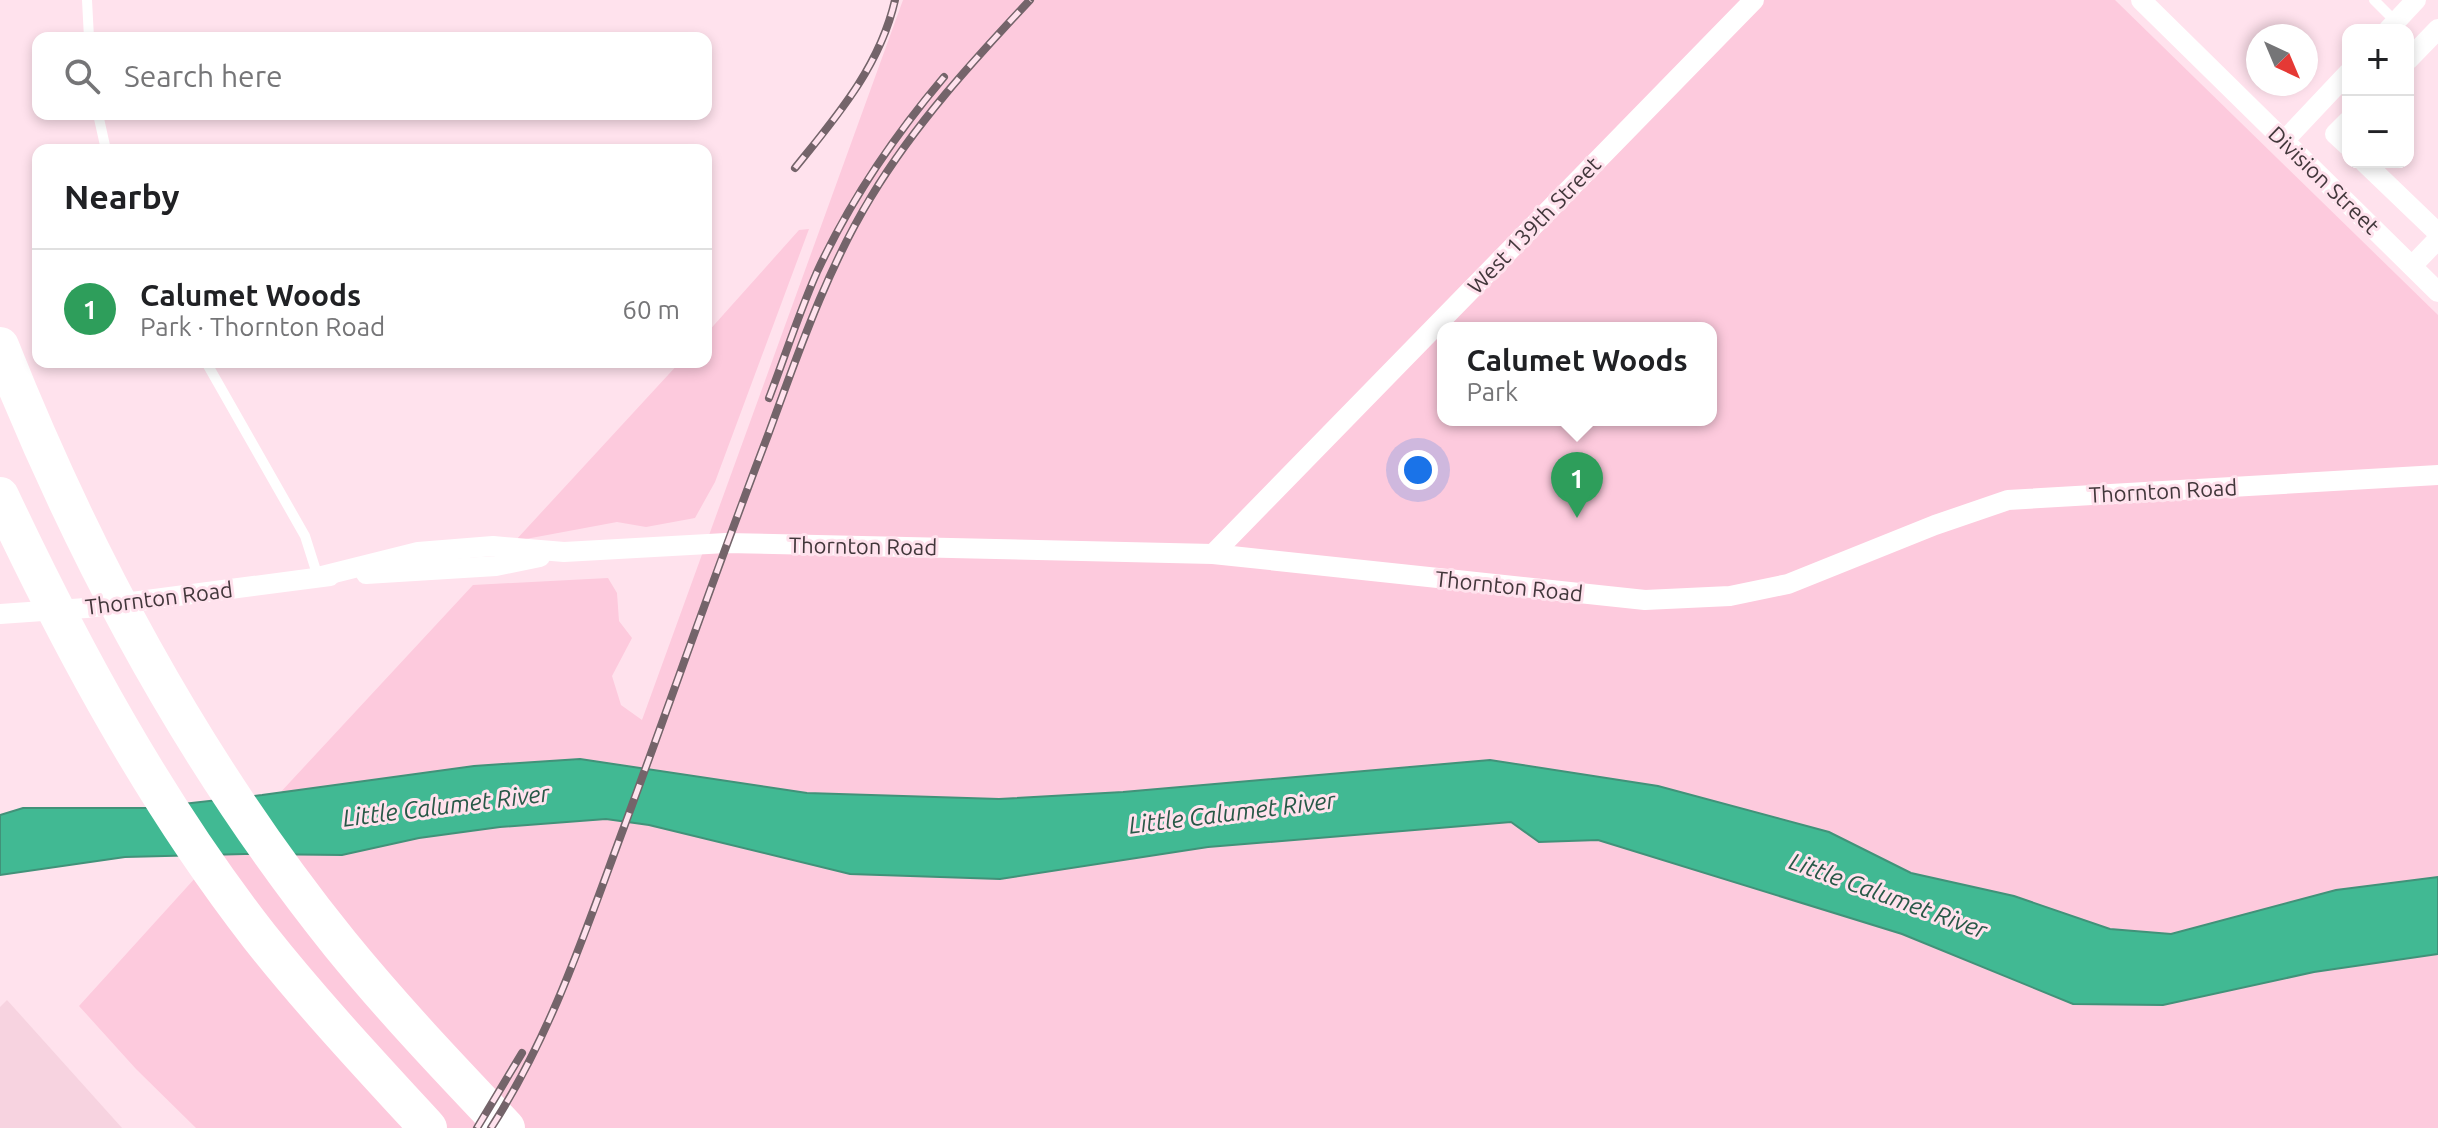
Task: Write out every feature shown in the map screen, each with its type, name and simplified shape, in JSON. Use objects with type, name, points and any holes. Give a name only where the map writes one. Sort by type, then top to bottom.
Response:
[{"type":"highway","points":[[0,346],[30,422],[73,515],[136,640],[194,738],[241,810],[348,953],[391,1005],[506,1128]]},
{"type":"highway","points":[[0,496],[90,676],[166,805],[258,934],[331,1024],[428,1128]]},
{"type":"street","name":"West 139th Street","points":[[1440,322],[1754,0]]},
{"type":"street","name":"Division Street","points":[[2141,0],[2438,292]]},
{"type":"street","points":[[2394,24],[2416,0]]},
{"type":"street","points":[[2414,54],[2438,29]]},
{"type":"street","points":[[2284,141],[2342,79]]},
{"type":"street","points":[[2370,168],[2438,236],[2412,266]]},
{"type":"street","name":"West 139th Street","points":[[1213,554],[1437,325]]},
{"type":"street","name":"Thornton Road","points":[[0,614],[86,608],[318,577],[496,566],[564,552],[726,543],[1213,554],[1645,600],[1730,596],[1788,584],[1935,525],[2008,500],[2438,475]]},
{"type":"lane","points":[[87,0],[89,32]]},
{"type":"lane","points":[[2374,0],[2391,24]]},
{"type":"lane","points":[[99,120],[105,144]]},
{"type":"lane","points":[[209,368],[305,536],[318,577]]},
{"type":"shaded area","points":[[903,0],[2115,0],[2438,315],[2438,1128],[196,1128],[136,1069],[79,1006],[216,855],[342,855],[419,838],[500,827],[278,795],[473,585],[608,578],[617,593],[619,621],[632,638],[612,676],[621,705],[642,720]]},
{"type":"shaded area","points":[[809,229],[715,482],[695,518],[646,527],[617,522],[515,541],[674,368],[712,368],[712,327],[799,230]]},
{"type":"shaded area","points":[[7,1000],[122,1128],[0,1128],[0,1007]]},
{"type":"water","name":"Little Calumet River","points":[[580,759],[807,793],[999,799],[1123,792],[1490,760],[1658,786],[1829,832],[1911,873],[2014,896],[2110,929],[2171,934],[2336,890],[2438,877],[2438,954],[2314,972],[2163,1005],[2073,1004],[1902,934],[1598,840],[1539,842],[1511,822],[1208,847],[1000,879],[850,874],[649,825],[606,819],[500,827],[419,838],[342,855],[125,857],[0,875],[0,815],[23,808],[147,808],[474,766]]},
{"type":"railway","points":[[795,168],[868,68],[879,47],[895,0]]},
{"type":"railway","points":[[491,1128],[532,1056],[566,981],[790,374],[840,254],[871,197],[906,144],[966,70],[1030,0]]},
{"type":"railway","points":[[769,398],[810,287],[844,220],[891,146],[944,77]]},
{"type":"railway","points":[[477,1128],[522,1053]]},
{"type":"place","name":"Calumet Woods","points":[[1577,518]]}]
